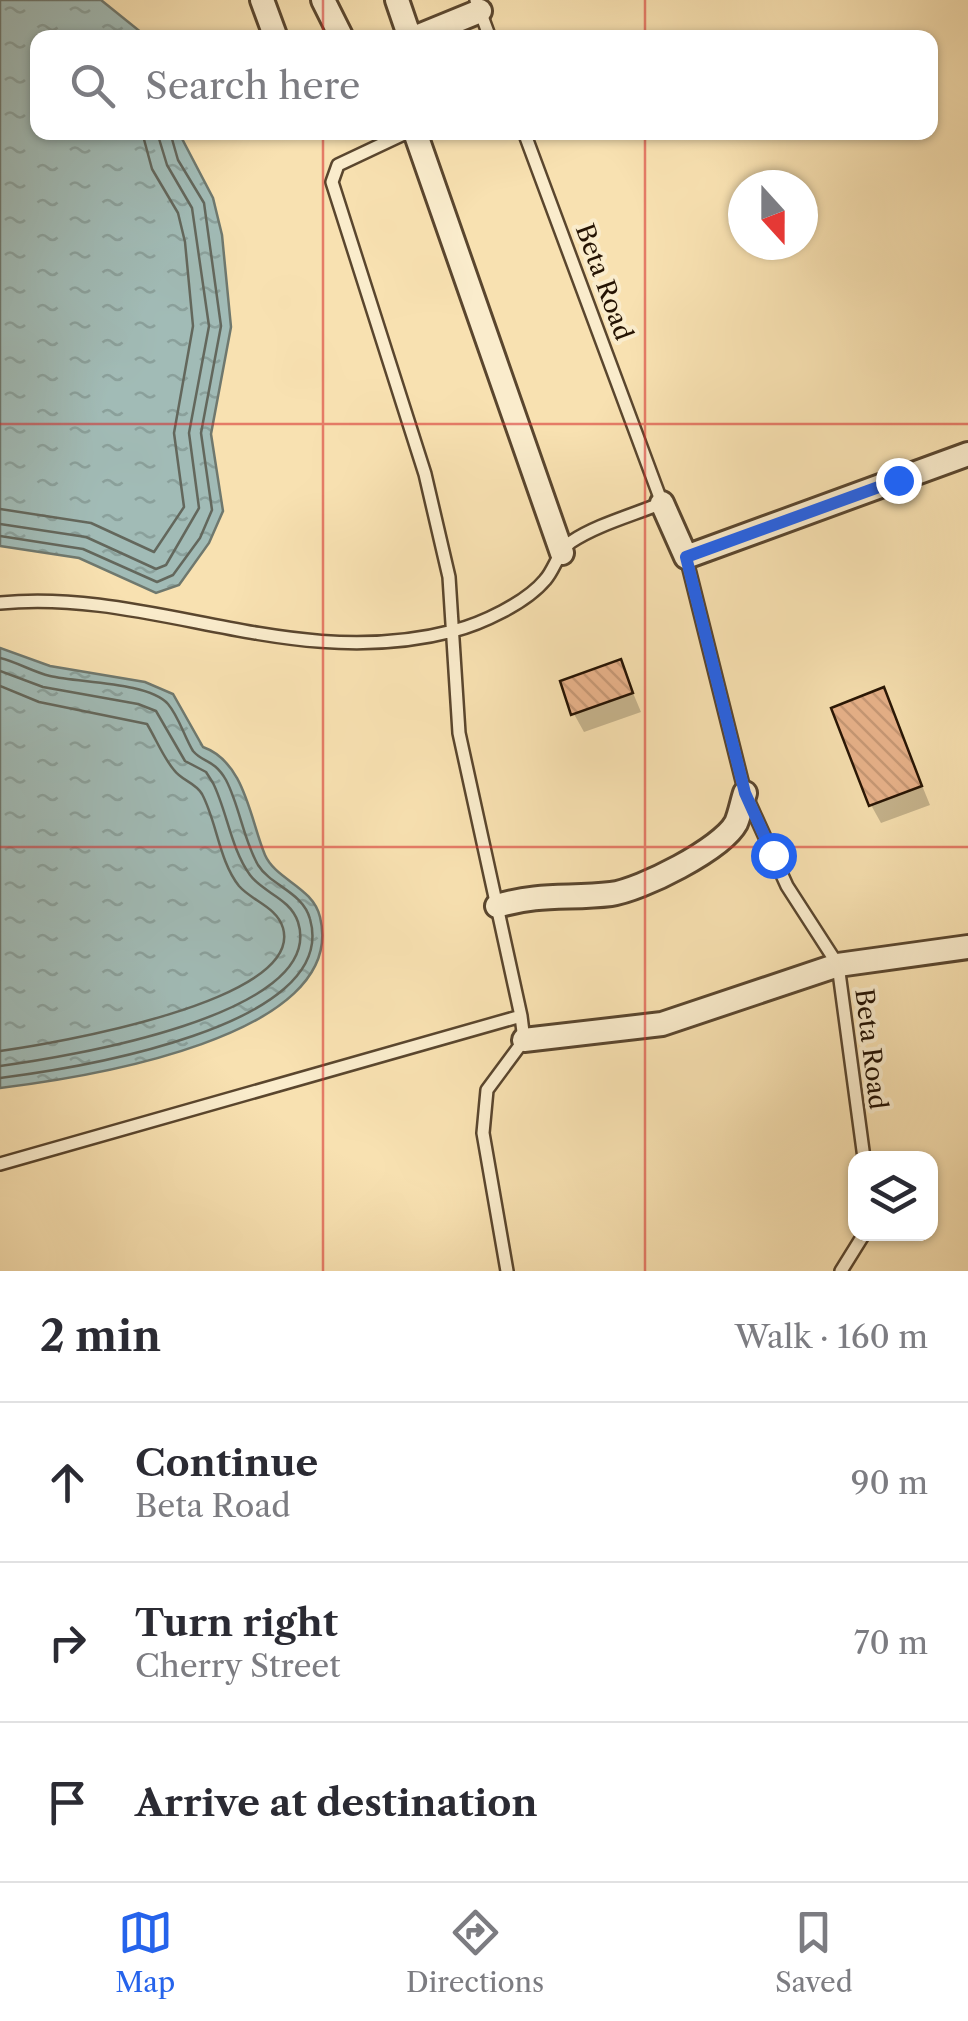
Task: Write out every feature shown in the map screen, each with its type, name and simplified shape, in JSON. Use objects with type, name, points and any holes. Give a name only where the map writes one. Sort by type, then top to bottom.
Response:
[{"type":"street","points":[[262,0],[273,30]]},
{"type":"street","points":[[324,0],[338,30]]},
{"type":"street","points":[[397,0],[409,30]]},
{"type":"street","points":[[428,30],[478,6]]},
{"type":"street","points":[[415,140],[562,553]]},
{"type":"street","points":[[662,504],[686,557],[968,454]]},
{"type":"street","points":[[497,906],[532,895],[610,894],[645,885],[681,867],[735,826],[745,793]]},
{"type":"street","points":[[524,1040],[662,1024],[838,965],[968,947]]},
{"type":"lane","points":[[478,6],[487,30]]},
{"type":"lane","points":[[394,140],[338,165],[332,182],[425,474],[449,577],[459,734],[521,1016],[524,1040],[487,1090],[483,1132],[507,1271]]},
{"type":"lane","name":"Beta Road","points":[[527,140],[662,504]]},
{"type":"lane","points":[[0,603],[76,602],[301,643],[379,642],[452,632],[522,599],[545,580],[568,543],[662,504]]},
{"type":"lane","name":"Beta Road","points":[[686,557],[745,793],[787,886],[838,965],[863,1151]]},
{"type":"lane","points":[[0,1164],[521,1016]]},
{"type":"lane","points":[[841,1271],[860,1241]]},
{"type":"water","points":[[0,0],[101,0],[138,30],[30,30],[30,140],[183,140],[213,198],[222,235],[231,327],[211,434],[223,511],[209,543],[179,585],[156,593],[79,558],[0,546]]},
{"type":"water","points":[[0,648],[50,666],[145,682],[173,694],[203,747],[217,754],[237,778],[270,864],[316,907],[320,917],[318,959],[294,993],[253,1022],[202,1044],[88,1074],[0,1088]]},
{"type":"building","points":[[621,659],[633,693],[571,715],[560,681]]},
{"type":"building","points":[[884,687],[922,786],[869,806],[831,708]]},
{"type":"route","points":[[773,855],[745,793],[686,557],[898,480]]}]
